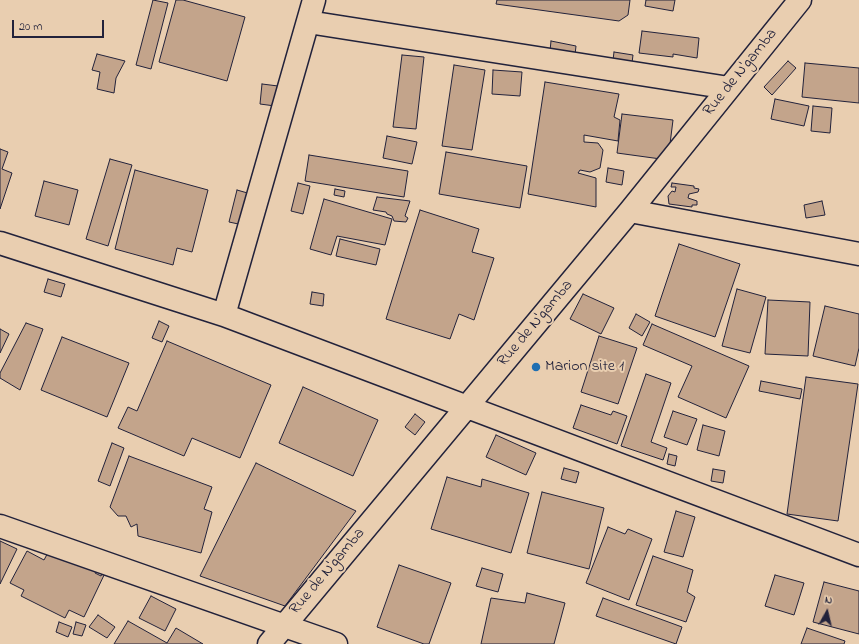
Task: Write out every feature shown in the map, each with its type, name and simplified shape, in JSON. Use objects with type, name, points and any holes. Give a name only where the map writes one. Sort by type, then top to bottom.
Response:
[{"type":"street","points":[[224,315],[314,0]]},
{"type":"street","name":"Rue de N'gamba","points":[[269,644],[630,212],[800,0]]},
{"type":"street","points":[[308,22],[729,88]]},
{"type":"street","points":[[630,212],[859,254]]},
{"type":"street","points":[[0,243],[224,315],[859,555]]},
{"type":"street","points":[[0,526],[336,644]]},
{"type":"building","points":[[153,0],[168,3],[151,69],[136,65]]},
{"type":"building","points":[[176,0],[183,0],[245,17],[227,81],[159,62]]},
{"type":"building","points":[[497,0],[630,0],[628,15],[619,21],[496,4]]},
{"type":"building","points":[[646,0],[675,0],[673,11],[645,6]]},
{"type":"building","points":[[642,31],[699,38],[697,58],[673,54],[673,57],[639,53]]},
{"type":"building","points":[[551,41],[576,46],[575,55],[550,51]]},
{"type":"building","points":[[614,52],[633,55],[632,63],[613,60]]},
{"type":"building","points":[[97,54],[125,61],[116,78],[114,93],[97,89],[100,72],[92,70]]},
{"type":"building","points":[[402,55],[424,57],[416,129],[393,127]]},
{"type":"building","points":[[788,61],[796,68],[772,95],[764,87]]},
{"type":"building","points":[[805,63],[859,68],[859,103],[802,97]]},
{"type":"building","points":[[454,65],[485,70],[472,150],[442,146]]},
{"type":"building","points":[[493,70],[522,72],[520,96],[492,94]]},
{"type":"building","points":[[545,82],[619,94],[614,117],[620,120],[618,141],[584,135],[584,142],[598,143],[603,150],[600,168],[590,172],[580,170],[578,173],[596,178],[596,207],[528,194]]},
{"type":"building","points":[[262,84],[278,86],[275,106],[260,104]]},
{"type":"building","points":[[775,99],[809,106],[804,126],[771,119]]},
{"type":"building","points":[[813,106],[832,108],[830,133],[811,131]]},
{"type":"building","points":[[622,114],[673,120],[668,160],[617,153]]},
{"type":"building","points":[[387,136],[417,142],[412,164],[383,158]]},
{"type":"building","points":[[0,149],[8,152],[2,169],[12,173],[0,209]]},
{"type":"building","points":[[446,152],[527,166],[520,208],[439,194]]},
{"type":"building","points":[[309,155],[408,171],[404,197],[305,181]]},
{"type":"building","points":[[110,159],[132,165],[108,246],[86,239]]},
{"type":"building","points":[[608,168],[624,171],[622,185],[606,182]]},
{"type":"building","points":[[135,170],[208,190],[192,252],[177,248],[173,265],[115,249]]},
{"type":"building","points":[[44,181],[78,190],[69,225],[35,216]]},
{"type":"building","points":[[298,183],[310,186],[303,214],[291,211]]},
{"type":"building","points":[[672,183],[694,186],[694,188],[699,189],[698,192],[689,194],[688,198],[697,201],[697,205],[692,205],[692,207],[669,204],[668,196],[672,191],[675,192],[676,187],[671,187]]},
{"type":"building","points":[[335,189],[345,191],[344,197],[334,195]]},
{"type":"building","points":[[237,190],[251,194],[243,225],[229,222]]},
{"type":"building","points":[[377,197],[410,201],[405,216],[408,218],[406,222],[394,221],[392,216],[386,212],[373,210]]},
{"type":"building","points":[[324,199],[392,219],[385,245],[337,236],[331,255],[310,249]]},
{"type":"building","points":[[822,201],[825,215],[806,218],[804,205]]},
{"type":"building","points":[[420,210],[479,229],[472,252],[494,258],[474,320],[459,314],[450,339],[386,319]]},
{"type":"building","points":[[340,239],[380,249],[376,265],[336,256]]},
{"type":"building","points":[[679,244],[740,264],[715,337],[655,316]]},
{"type":"building","points":[[48,279],[65,284],[61,297],[44,292]]},
{"type":"building","points":[[737,289],[766,297],[750,353],[722,346]]},
{"type":"building","points":[[312,292],[324,294],[323,306],[310,304]]},
{"type":"building","points":[[583,294],[614,308],[601,334],[570,319]]},
{"type":"building","points":[[768,300],[810,302],[808,356],[765,354]]},
{"type":"building","points":[[825,306],[859,314],[859,348],[855,366],[813,356]]},
{"type":"building","points":[[636,314],[650,322],[642,336],[629,328]]},
{"type":"building","points":[[159,321],[169,326],[162,342],[152,338]]},
{"type":"building","points":[[26,323],[43,329],[20,390],[0,378],[0,373]]},
{"type":"building","points":[[652,324],[749,366],[726,418],[678,397],[692,366],[643,345]]},
{"type":"building","points":[[0,329],[9,334],[0,353]]},
{"type":"building","points":[[599,336],[637,348],[618,404],[581,392]]},
{"type":"building","points":[[62,337],[129,363],[107,417],[41,390]]},
{"type":"building","points":[[167,341],[271,385],[240,458],[192,438],[184,456],[118,428],[128,407],[137,411]]},
{"type":"building","points":[[646,374],[671,383],[651,442],[667,448],[663,460],[621,446]]},
{"type":"building","points":[[806,377],[858,384],[838,521],[787,514]]},
{"type":"building","points":[[761,381],[802,389],[800,399],[759,391]]},
{"type":"building","points":[[303,387],[378,420],[353,476],[279,443]]},
{"type":"building","points":[[581,405],[611,415],[613,411],[627,416],[617,444],[573,428]]},
{"type":"building","points":[[673,411],[697,419],[687,445],[664,437]]},
{"type":"building","points":[[415,414],[425,422],[415,435],[405,427]]},
{"type":"building","points":[[703,425],[725,431],[719,456],[697,450]]},
{"type":"building","points":[[496,435],[536,453],[526,475],[486,457]]},
{"type":"building","points":[[112,443],[124,448],[110,486],[98,481]]},
{"type":"building","points":[[669,454],[677,456],[675,466],[667,464]]},
{"type":"building","points":[[129,456],[212,487],[204,509],[212,512],[201,553],[138,536],[137,524],[131,527],[126,516],[118,516],[110,507]]},
{"type":"building","points":[[256,463],[356,511],[285,606],[200,576]]},
{"type":"building","points":[[564,468],[579,472],[576,483],[561,479]]},
{"type":"building","points":[[713,469],[725,471],[723,483],[711,481]]},
{"type":"building","points":[[447,477],[481,487],[482,479],[529,493],[511,553],[431,529]]},
{"type":"building","points":[[542,492],[604,508],[589,569],[527,553]]},
{"type":"building","points":[[676,511],[695,517],[683,557],[664,552]]},
{"type":"building","points":[[608,527],[625,534],[628,529],[652,539],[629,600],[586,583]]},
{"type":"building","points":[[0,541],[17,549],[0,584]]},
{"type":"building","points":[[51,547],[97,569],[95,573],[101,576],[104,570],[106,571],[84,617],[69,610],[65,618],[21,596],[24,590],[10,583],[27,551],[44,560]]},
{"type":"building","points":[[653,556],[693,570],[687,592],[695,597],[686,622],[636,605]]},
{"type":"building","points":[[399,565],[451,583],[429,644],[424,644],[377,627]]},
{"type":"building","points":[[482,568],[503,574],[498,592],[476,586]]},
{"type":"building","points":[[775,575],[804,583],[794,615],[765,606]]},
{"type":"building","points":[[824,582],[859,591],[859,634],[813,622]]},
{"type":"building","points":[[527,593],[565,603],[554,644],[481,644],[491,598],[525,603]]},
{"type":"building","points":[[151,596],[176,609],[165,631],[139,618]]},
{"type":"building","points":[[603,598],[682,627],[676,644],[596,616]]},
{"type":"building","points":[[98,615],[115,627],[107,638],[89,627]]},
{"type":"building","points":[[128,621],[167,643],[176,628],[203,644],[114,644]]},
{"type":"building","points":[[59,622],[72,627],[68,637],[56,632]]},
{"type":"building","points":[[76,622],[86,625],[82,636],[73,634]]},
{"type":"building","points":[[807,628],[845,641],[844,644],[801,644]]},
{"type":"place","name":"Marion site 1","points":[[536,367]]}]
